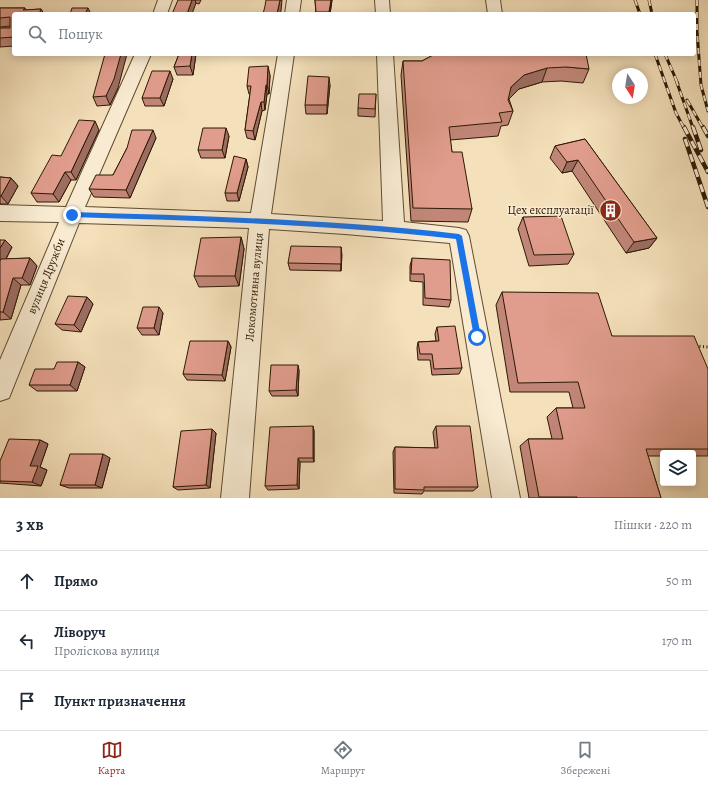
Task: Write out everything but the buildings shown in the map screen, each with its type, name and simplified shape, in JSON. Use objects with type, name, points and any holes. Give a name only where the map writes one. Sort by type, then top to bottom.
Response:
[{"type":"street","points":[[161,12],[165,0]]},
{"type":"street","points":[[292,12],[294,0]]},
{"type":"street","points":[[382,0],[383,12]]},
{"type":"street","points":[[493,0],[494,12]]},
{"type":"street","name":"вулиця Дружби","points":[[0,389],[72,215],[142,56]]},
{"type":"street","name":"Локомотивна вулиця","points":[[234,498],[260,220],[286,56]]},
{"type":"street","points":[[385,56],[394,229]]},
{"type":"street","points":[[0,213],[260,220],[394,229],[459,236],[506,498]]},
{"type":"path","points":[[692,346],[708,347]]},
{"type":"railway","points":[[635,0],[639,12]]},
{"type":"railway","points":[[649,0],[652,12]]},
{"type":"railway","points":[[697,0],[697,31],[701,85],[708,111]]},
{"type":"railway","points":[[656,56],[676,113],[684,128]]},
{"type":"railway","points":[[666,56],[678,84]]},
{"type":"railway","points":[[676,80],[693,128]]},
{"type":"railway","points":[[687,100],[703,128]]},
{"type":"railway","points":[[684,127],[708,172]]},
{"type":"railway","points":[[693,127],[701,150]]},
{"type":"railway","points":[[703,127],[708,136]]},
{"type":"railway","points":[[685,139],[708,207]]},
{"type":"place","name":"Цех експлуатації","points":[[610,210]]},
{"type":"route","points":[[72,215],[260,220],[394,229],[459,236],[477,337]]}]
